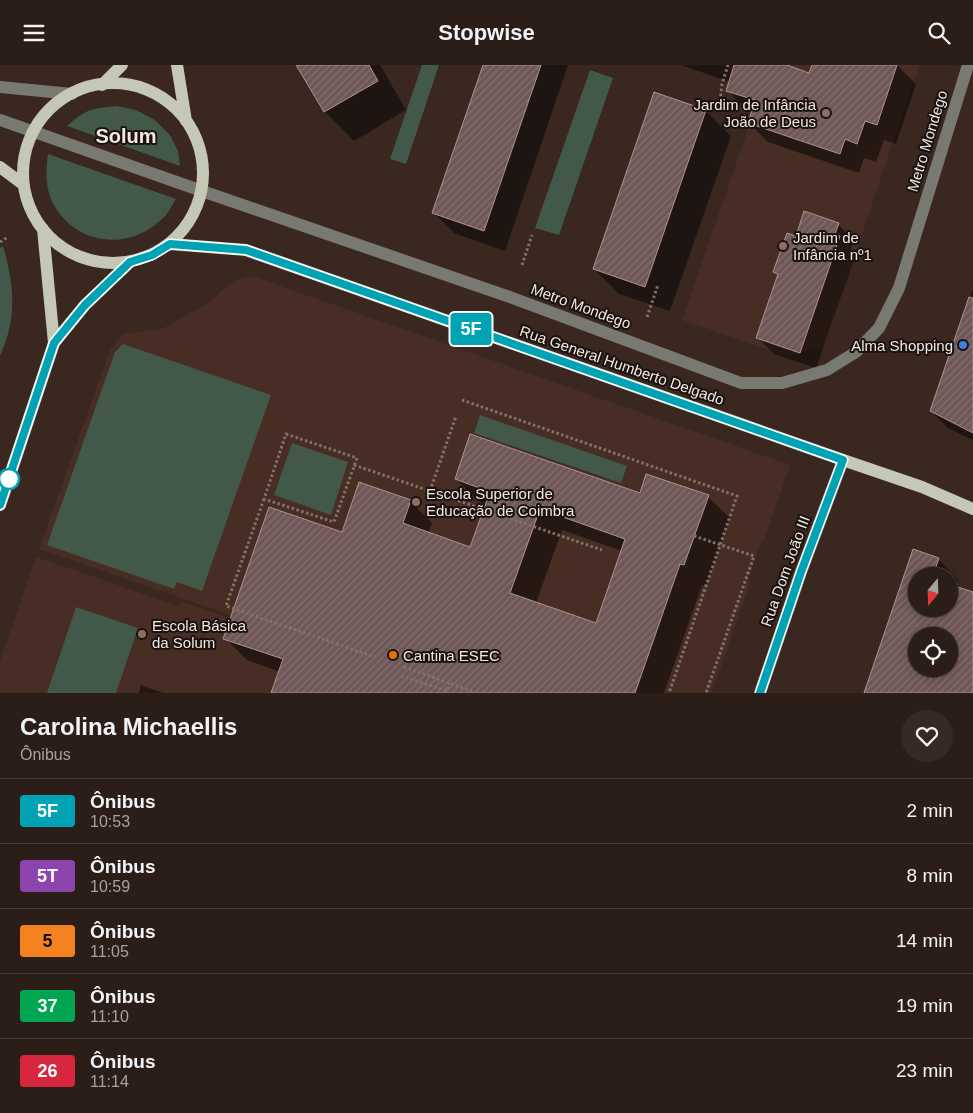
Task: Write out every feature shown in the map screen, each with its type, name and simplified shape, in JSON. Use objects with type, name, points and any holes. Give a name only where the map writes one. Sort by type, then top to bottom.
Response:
[{"type":"main road","points":[[102,85],[122,65]]},
{"type":"main road","points":[[177,65],[186,121]]},
{"type":"main road","points":[[126,83],[146,88],[164,98],[186,121],[197,140],[202,161],[202,191],[196,211],[185,229],[170,244],[152,255],[130,262],[106,264],[82,258],[60,246],[43,229],[34,216],[27,201],[24,185],[23,167],[26,149],[33,132],[41,120],[60,101],[72,94],[102,85],[126,83]]},
{"type":"main road","points":[[0,167],[24,185]]},
{"type":"main road","points":[[43,229],[54,343]]},
{"type":"main road","name":"Rua General Humberto Delgado","points":[[170,244],[246,250],[922,487],[973,509]]},
{"type":"main road","points":[[0,505],[54,343],[85,305],[130,262]]},
{"type":"street","name":"Metro Mondego","points":[[0,120],[510,297],[741,383],[782,383],[827,371],[856,352],[879,328],[899,287],[968,65]]},
{"type":"street","points":[[0,87],[72,94]]},
{"type":"street","name":"Rua Dom João III","points":[[760,693],[801,572],[843,460]]},
{"type":"path","points":[[720,101],[722,84],[728,65]]},
{"type":"path","points":[[522,265],[532,235]]},
{"type":"path","points":[[0,242],[8,237]]},
{"type":"path","points":[[647,317],[658,285]]},
{"type":"path","points":[[462,400],[737,496],[669,693]]},
{"type":"path","points":[[430,491],[456,416]]},
{"type":"path","points":[[264,499],[334,522],[357,458],[286,434],[226,606],[375,657]]},
{"type":"path","points":[[354,465],[602,551]]},
{"type":"path","points":[[694,535],[754,556],[706,693]]},
{"type":"path","points":[[404,667],[478,693]]},
{"type":"path","points":[[401,676],[447,691],[449,683]]},
{"type":"shaded area","name":"Jardim de Infância nº1","points":[[732,65],[920,65],[824,348],[787,356],[682,320],[749,126],[746,124],[753,102],[723,92]]},
{"type":"shaded area","name":"Escola Superior de Educação de Coimbra","points":[[248,276],[790,465],[764,541],[762,540],[748,579],[751,580],[712,693],[457,693],[39,549],[110,350],[122,334],[162,329],[209,303],[229,284]]},
{"type":"shaded area","name":"Escola Básica da Solum","points":[[36,557],[179,606],[181,601],[446,693],[0,693],[0,661]]},
{"type":"green space","points":[[422,65],[439,65],[406,164],[390,159]]},
{"type":"green space","points":[[590,70],[613,78],[559,235],[535,228]]},
{"type":"green space","points":[[116,106],[136,110],[155,120],[170,135],[178,151],[180,166],[67,126],[79,116],[89,111]]},
{"type":"green space","points":[[48,154],[176,199],[163,218],[149,229],[134,236],[102,239],[86,234],[72,226],[60,214],[51,199],[46,177]]},
{"type":"green space","points":[[3,246],[10,277],[12,309],[8,333],[0,356],[0,248]]},
{"type":"green space","points":[[123,344],[271,395],[202,591],[177,582],[174,589],[47,545],[115,352]]},
{"type":"green space","points":[[480,415],[627,466],[621,483],[474,433]]},
{"type":"green space","points":[[292,443],[348,462],[331,515],[274,495]]},
{"type":"green space","points":[[76,607],[138,628],[116,693],[47,693]]},
{"type":"building","points":[[296,65],[369,65],[378,81],[324,112]]},
{"type":"building","points":[[483,65],[541,65],[484,231],[432,213]]},
{"type":"building","name":"Jardim de Infância João de Deus","points":[[734,65],[787,65],[809,73],[812,65],[897,65],[877,125],[865,121],[857,144],[845,139],[840,154],[748,123],[755,100],[726,91]]},
{"type":"building","points":[[654,92],[706,110],[645,287],[593,269]]},
{"type":"building","points":[[804,211],[839,223],[835,234],[840,236],[800,353],[756,338],[778,274],[773,272],[787,233],[796,236]]},
{"type":"building","name":"Alma Shopping","points":[[969,297],[973,298],[973,433],[930,411]]},
{"type":"building","points":[[470,434],[640,493],[646,474],[709,495],[684,565],[680,564],[635,693],[271,693],[283,659],[223,639],[269,507],[342,532],[359,482],[411,500],[403,523],[470,547],[490,492],[455,479]],"holes":[[[540,509],[625,539],[596,623],[510,593]]]},
{"type":"building","points":[[913,549],[939,558],[936,567],[908,567],[908,617],[958,617],[958,587],[973,592],[973,693],[864,693]]},
{"type":"bus line","name":"5F","points":[[0,505],[54,343],[85,305],[130,262],[152,255],[170,244],[246,250],[843,460],[801,572],[760,693]]},
{"type":"place","name":"Jardim de Infância João de Deus","points":[[826,113]]},
{"type":"place","name":"Jardim de Infância nº1","points":[[783,246]]},
{"type":"place","name":"Alma Shopping","points":[[963,345]]},
{"type":"place","name":"Escola Superior de Educação de Coimbra","points":[[416,502]]},
{"type":"place","name":"Escola Básica da Solum","points":[[142,634]]},
{"type":"place","name":"Cantina ESEC","points":[[393,655]]},
{"type":"district","name":"Solum","points":[[126,136]]}]
